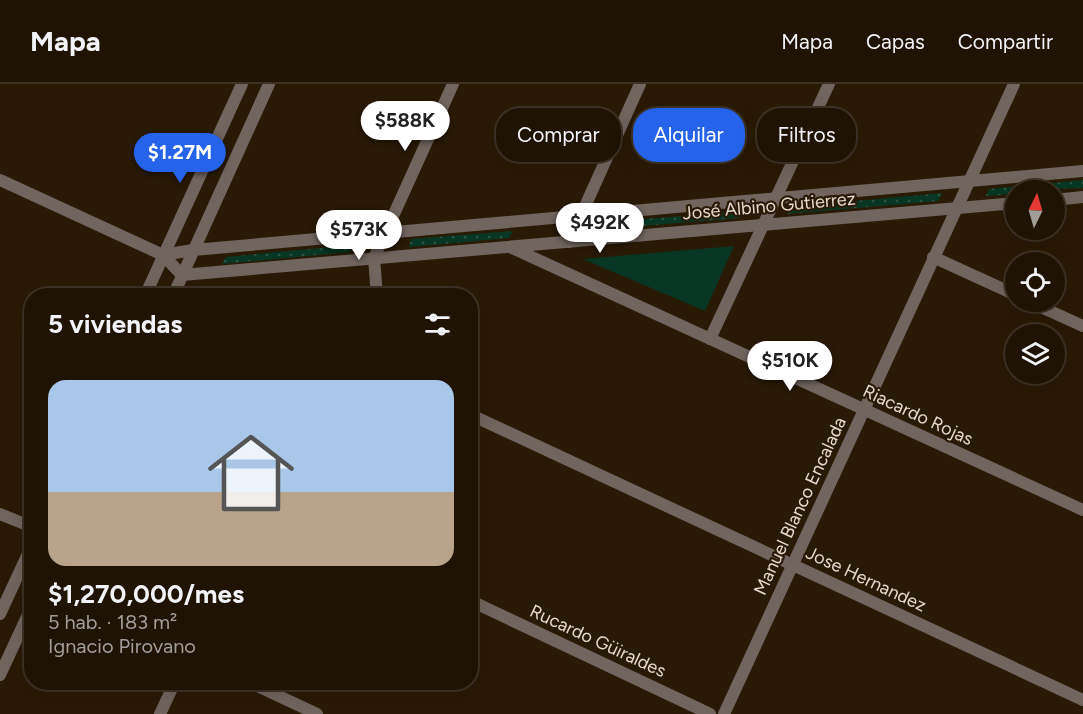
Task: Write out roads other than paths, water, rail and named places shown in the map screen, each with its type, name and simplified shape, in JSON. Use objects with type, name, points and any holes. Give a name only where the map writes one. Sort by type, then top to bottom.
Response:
[{"type":"street","points":[[149,288],[242,84]]},
{"type":"street","points":[[176,288],[269,84]]},
{"type":"street","points":[[376,288],[374,258],[453,84]]},
{"type":"street","points":[[569,242],[640,84]]},
{"type":"street","points":[[710,339],[828,84]]},
{"type":"street","name":"Manuel Blanco Encalada","points":[[724,714],[1014,84]]},
{"type":"street","name":"José Albino Gutierrez","points":[[163,255],[194,250],[1083,171]]},
{"type":"street","points":[[0,180],[163,255],[182,275]]},
{"type":"street","points":[[1065,199],[1083,197]]},
{"type":"street","name":"José Albino Gutierrez","points":[[182,275],[1005,204]]},
{"type":"street","name":"Riacardo Rojas","points":[[510,247],[1083,510]]},
{"type":"street","points":[[933,257],[1005,290]]},
{"type":"street","points":[[1052,312],[1083,326]]},
{"type":"street","name":"Jose Hernandez","points":[[478,418],[1083,700]]},
{"type":"street","points":[[0,514],[24,524]]},
{"type":"street","points":[[0,614],[24,562]]},
{"type":"street","name":"Rucardo Güiraldes","points":[[478,604],[710,714]]},
{"type":"street","points":[[0,675],[24,623]]},
{"type":"street","points":[[160,714],[171,690]]},
{"type":"street","points":[[266,690],[317,714]]}]
